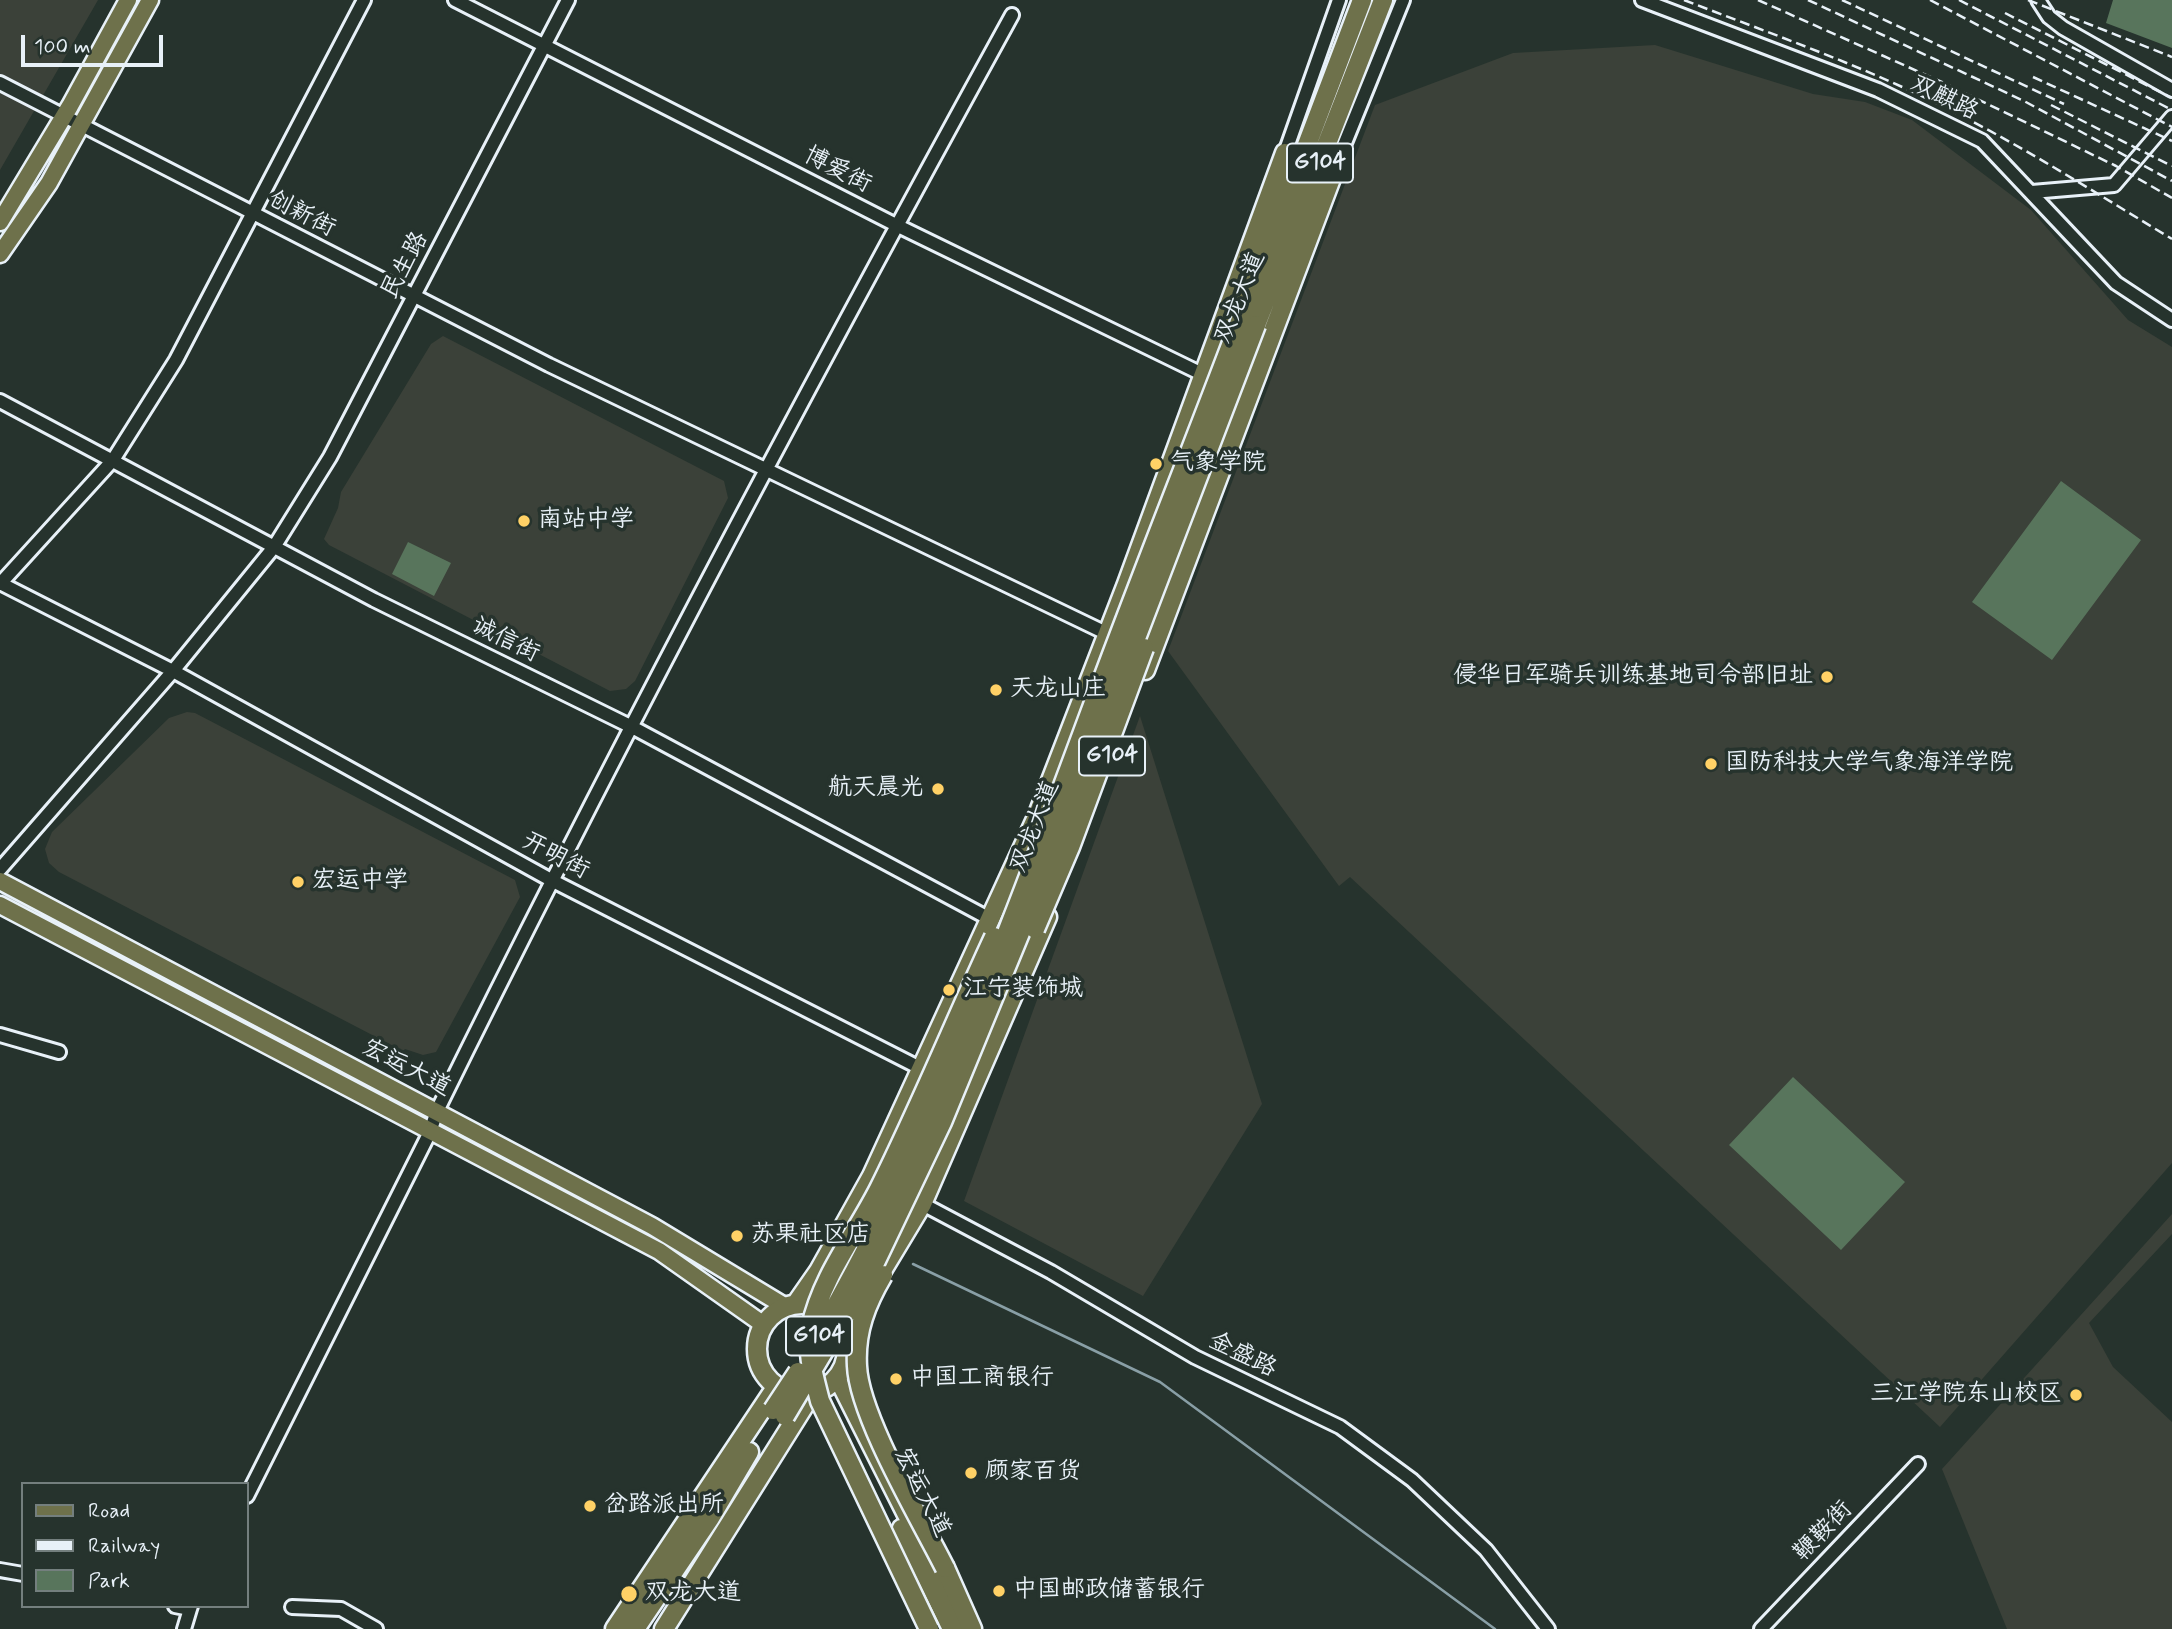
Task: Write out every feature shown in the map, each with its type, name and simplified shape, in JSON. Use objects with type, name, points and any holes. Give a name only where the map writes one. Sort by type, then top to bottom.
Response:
[{"type":"highway","name":"双龙大道","points":[[648,1629],[791,1405],[869,1275],[915,1183],[1064,826],[1184,517],[1362,0]]},
{"type":"highway","name":"双龙大道","points":[[635,1629],[709,1518],[862,1261],[923,1134],[993,969],[1249,322],[1383,0]]},
{"type":"highway","name":"双龙大道","points":[[791,1305],[819,1271],[872,1176],[1037,817],[1108,634],[1285,153]]},
{"type":"highway","name":"双龙大道","points":[[843,1331],[922,1204],[1090,816],[1338,160]]},
{"type":"highway","points":[[971,1629],[945,1568],[867,1408],[857,1368],[861,1321],[864,1309],[944,1143],[1070,847],[1147,639],[1184,517]]},
{"type":"highway","points":[[929,1629],[820,1401],[810,1362],[810,1331],[818,1301],[832,1270],[878,1190],[1014,891],[1050,820]]},
{"type":"highway","points":[[791,1305],[824,1309],[843,1331],[847,1357],[833,1381],[812,1393],[800,1394],[777,1386],[760,1366],[757,1352],[764,1325],[791,1305]]},
{"type":"highway","name":"G104","points":[[615,1629],[777,1386]]},
{"type":"highway","points":[[664,1629],[812,1393]]},
{"type":"main road","points":[[0,222],[64,116],[128,0]]},
{"type":"main road","points":[[0,254],[49,183],[149,0]]},
{"type":"main road","name":"宏运大道","points":[[0,881],[652,1226],[791,1305]]},
{"type":"main road","name":"宏运大道","points":[[0,905],[659,1251],[764,1325]]},
{"type":"main road","name":"宏运大道","points":[[833,1381],[951,1629]]},
{"type":"main road","name":"宏运大道","points":[[833,1381],[964,1629]]},
{"type":"street","points":[[0,584],[113,460],[177,360],[364,0]]},
{"type":"street","name":"博爱街","points":[[455,0],[896,225],[1202,374]]},
{"type":"street","name":"民生路","points":[[0,869],[173,671],[274,547],[330,457],[568,0]]},
{"type":"street","points":[[1285,153],[1339,0]]},
{"type":"street","points":[[1391,25],[1397,0]]},
{"type":"street","points":[[1338,160],[1403,0]]},
{"type":"street","name":"双麒路","points":[[1642,0],[1878,90],[1982,141],[2116,283],[2172,320]]},
{"type":"street","points":[[2038,0],[2049,17],[2063,28],[2172,90]]},
{"type":"street","points":[[248,1494],[430,1132],[437,1111],[551,880],[766,468],[1012,16]]},
{"type":"street","name":"创新街","points":[[0,83],[585,382],[1108,634]]},
{"type":"street","points":[[2032,192],[2114,185],[2172,117]]},
{"type":"street","name":"诚信街","points":[[0,401],[374,600],[632,727],[990,919]]},
{"type":"street","name":"开明街","points":[[0,584],[173,671],[551,880],[922,1069]]},
{"type":"street","points":[[0,1035],[58,1052]]},
{"type":"street","name":"金盛路","points":[[872,1176],[1051,1272],[1195,1357],[1340,1427],[1412,1480],[1486,1550],[1548,1629]]},
{"type":"street","name":"鞭鞍街","points":[[1761,1629],[1918,1464]]},
{"type":"street","points":[[0,1570],[21,1574]]},
{"type":"street","points":[[292,1607],[341,1609],[376,1629]]},
{"type":"street","points":[[184,1629],[190,1608]]},
{"type":"shaded area","points":[[0,0],[98,0],[0,170]]},
{"type":"shaded area","name":"国防科技大学气象海洋学院","points":[[1655,45],[1813,94],[1865,102],[1912,120],[2031,210],[2128,320],[2172,347],[2172,1163],[1940,1427],[1350,877],[1339,886],[1168,651],[1375,105],[1513,53]]},
{"type":"shaded area","name":"南站中学","points":[[443,336],[724,481],[728,498],[635,681],[626,689],[610,691],[329,545],[324,539],[338,508],[341,492],[431,344]]},
{"type":"shaded area","name":"宏运中学","points":[[187,712],[195,713],[515,880],[520,897],[436,1052],[423,1055],[405,1049],[403,1051],[59,872],[49,863],[45,849],[52,832],[169,718]]},
{"type":"shaded area","points":[[1140,716],[1262,1104],[1143,1296],[964,1201]]},
{"type":"shaded area","name":"三江学院东山校区","points":[[2172,1214],[2172,1234],[2089,1323],[2113,1367],[2172,1422],[2172,1629],[2007,1629],[1942,1469]]},
{"type":"green space","points":[[2113,0],[2172,0],[2172,48],[2106,23]]},
{"type":"green space","points":[[2061,481],[2141,540],[2052,660],[1972,602]]},
{"type":"green space","points":[[408,542],[451,563],[434,596],[392,574]]},
{"type":"green space","points":[[1793,1077],[1905,1182],[1841,1250],[1729,1145]]},
{"type":"waterway","points":[[913,1264],[1160,1382],[1495,1629]]},
{"type":"railway","points":[[1684,0],[1843,62],[1936,103],[2026,151],[2172,239]]},
{"type":"railway","points":[[1758,0],[1944,83],[2116,166],[2172,198]]},
{"type":"railway","points":[[1808,0],[2024,101],[2172,181]]},
{"type":"railway","points":[[1842,0],[2064,104]]},
{"type":"railway","points":[[1930,0],[2172,127]]},
{"type":"railway","points":[[1959,0],[2172,110]]},
{"type":"railway","points":[[2028,0],[2172,57]]},
{"type":"railway","points":[[2005,13],[2172,98]]},
{"type":"railway","points":[[2033,77],[2172,141]]},
{"type":"railway","points":[[2051,105],[2172,166]]},
{"type":"place","name":"气象学院","points":[[1156,464]]},
{"type":"place","name":"南站中学","points":[[524,521]]},
{"type":"place","name":"侵华日军骑兵训练基地司令部旧址","points":[[1827,677]]},
{"type":"place","name":"天龙山庄","points":[[996,690]]},
{"type":"place","name":"国防科技大学气象海洋学院","points":[[1711,764]]},
{"type":"place","name":"航天晨光","points":[[938,789]]},
{"type":"place","name":"宏运中学","points":[[298,882]]},
{"type":"place","name":"江宁装饰城","points":[[949,990]]},
{"type":"place","name":"苏果社区店","points":[[737,1236]]},
{"type":"place","name":"中国工商银行","points":[[896,1379]]},
{"type":"place","name":"三江学院东山校区","points":[[2076,1395]]},
{"type":"place","name":"顾家百货","points":[[971,1473]]},
{"type":"place","name":"岔路派出所","points":[[590,1506]]},
{"type":"place","name":"中国邮政储蓄银行","points":[[999,1591]]},
{"type":"place","name":"双龙大道","points":[[629,1594]]}]
